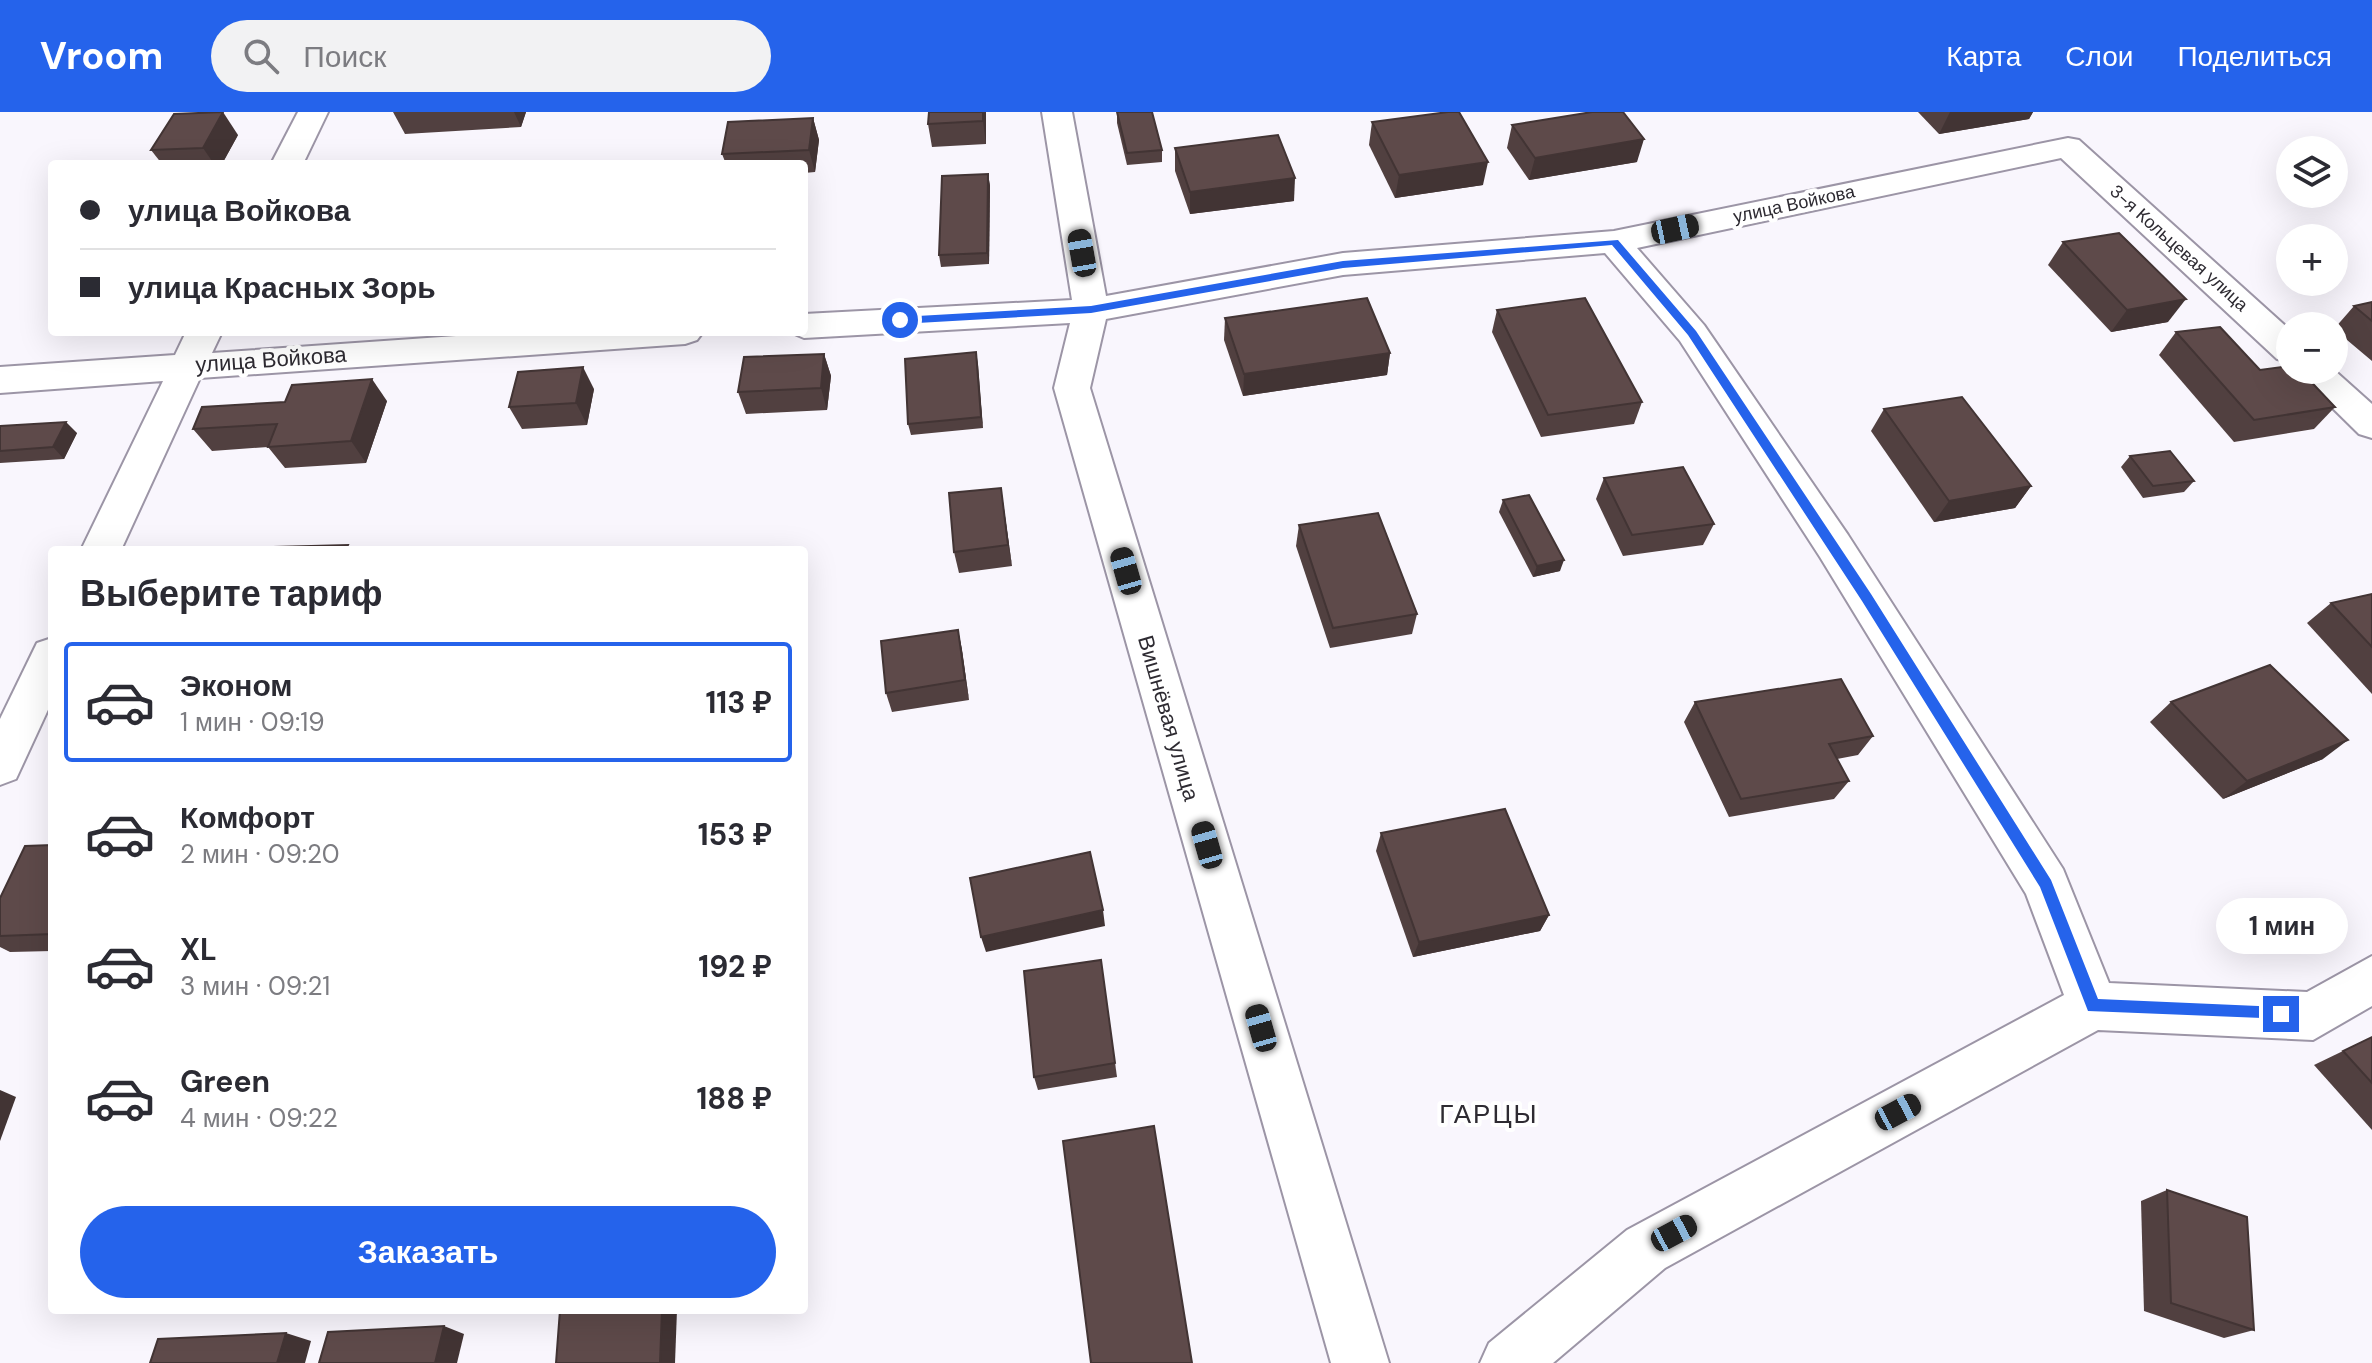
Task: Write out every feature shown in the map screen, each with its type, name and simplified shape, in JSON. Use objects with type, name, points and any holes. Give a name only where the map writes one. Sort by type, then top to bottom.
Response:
[{"type":"street","points":[[289,160],[313,112]]},
{"type":"street","name":"Вишнёвая улица","points":[[1057,112],[1091,310],[1072,388],[1360,1363]]},
{"type":"street","name":"улица Войкова","points":[[808,326],[1091,310],[1343,264],[1614,242],[2068,147]]},
{"type":"street","name":"3-я Кольцевая улица","points":[[2068,147],[2276,337]]},
{"type":"street","points":[[1614,242],[1692,333],[1834,546],[2046,884],[2093,1006]]},
{"type":"street","name":"улица Войкова","points":[[0,380],[196,348],[563,336]]},
{"type":"street","points":[[103,546],[196,348]]},
{"type":"street","points":[[2327,384],[2372,425]]},
{"type":"street","points":[[0,766],[48,664]]},
{"type":"street","points":[[1509,1363],[1646,1249],[2093,1006],[2313,1016],[2372,979]]},
{"type":"building","points":[[223,112],[203,148],[151,150],[174,114]]},
{"type":"building","points":[[929,112],[983,112],[983,121],[928,124]]},
{"type":"building","points":[[1117,112],[1152,112],[1162,150],[1127,153]]},
{"type":"building","points":[[1459,112],[1488,162],[1399,175],[1372,122]]},
{"type":"building","points":[[1592,112],[1623,112],[1644,139],[1535,158],[1512,125]]},
{"type":"building","points":[[813,118],[809,150],[722,154],[728,122]]},
{"type":"building","points":[[1278,135],[1295,178],[1190,192],[1175,148]]},
{"type":"building","points":[[988,174],[987,253],[939,255],[942,176]]},
{"type":"building","points":[[2119,233],[2186,299],[2127,310],[2063,242]]},
{"type":"building","points":[[1367,298],[1390,353],[1244,374],[1225,318]]},
{"type":"building","points":[[1585,298],[1642,402],[1548,415],[1497,310]]},
{"type":"building","points":[[2372,302],[2372,321],[2354,306]]},
{"type":"building","points":[[2220,327],[2260,370],[2276,368],[2276,384],[2313,384],[2335,407],[2254,420],[2176,332]]},
{"type":"building","points":[[976,352],[981,417],[908,424],[905,359]]},
{"type":"building","points":[[824,354],[821,388],[738,392],[744,357]]},
{"type":"building","points":[[583,367],[576,403],[509,407],[518,372]]},
{"type":"building","points":[[372,379],[351,441],[268,447],[277,424],[193,429],[202,407],[285,402],[292,385]]},
{"type":"building","points":[[1962,397],[2031,486],[1949,501],[1884,409]]},
{"type":"building","points":[[66,422],[53,447],[0,451],[0,426]]},
{"type":"building","points":[[2170,451],[2194,481],[2153,486],[2130,456]]},
{"type":"building","points":[[1683,467],[1714,524],[1632,535],[1604,478]]},
{"type":"building","points":[[1001,488],[1008,545],[954,552],[949,493]]},
{"type":"building","points":[[1529,495],[1564,560],[1537,566],[1503,500]]},
{"type":"building","points":[[1378,513],[1417,614],[1333,628],[1299,525]]},
{"type":"building","points":[[2372,594],[2372,647],[2331,603]]},
{"type":"building","points":[[958,630],[965,680],[886,693],[881,641]]},
{"type":"building","points":[[2270,665],[2348,740],[2247,781],[2171,702]]},
{"type":"building","points":[[1841,679],[1873,736],[1829,744],[1849,781],[1741,799],[1695,702]]},
{"type":"building","points":[[1505,809],[1549,915],[1419,942],[1381,833]]},
{"type":"building","points":[[48,845],[48,934],[0,936],[0,898],[25,846]]},
{"type":"building","points":[[1090,852],[1103,910],[981,937],[970,878]]},
{"type":"building","points":[[1101,960],[1115,1063],[1034,1077],[1024,971]]},
{"type":"building","points":[[2372,1037],[2372,1083],[2343,1051]]},
{"type":"building","points":[[1154,1126],[1192,1363],[1091,1363],[1063,1141]]},
{"type":"building","points":[[2167,1190],[2247,1217],[2254,1330],[2171,1303]]},
{"type":"building","points":[[560,1314],[662,1314],[660,1363],[556,1363]]},
{"type":"building","points":[[444,1326],[435,1363],[319,1363],[328,1332]]},
{"type":"building","points":[[286,1333],[277,1363],[150,1363],[158,1339]]},
{"type":"district","name":"ГАРЦЫ","points":[[1489,1114]]},
{"type":"route","points":[[900,320],[1091,310],[1343,264],[1614,242],[1692,333],[1867,598],[2046,884],[2093,1006],[2281,1014]]}]
